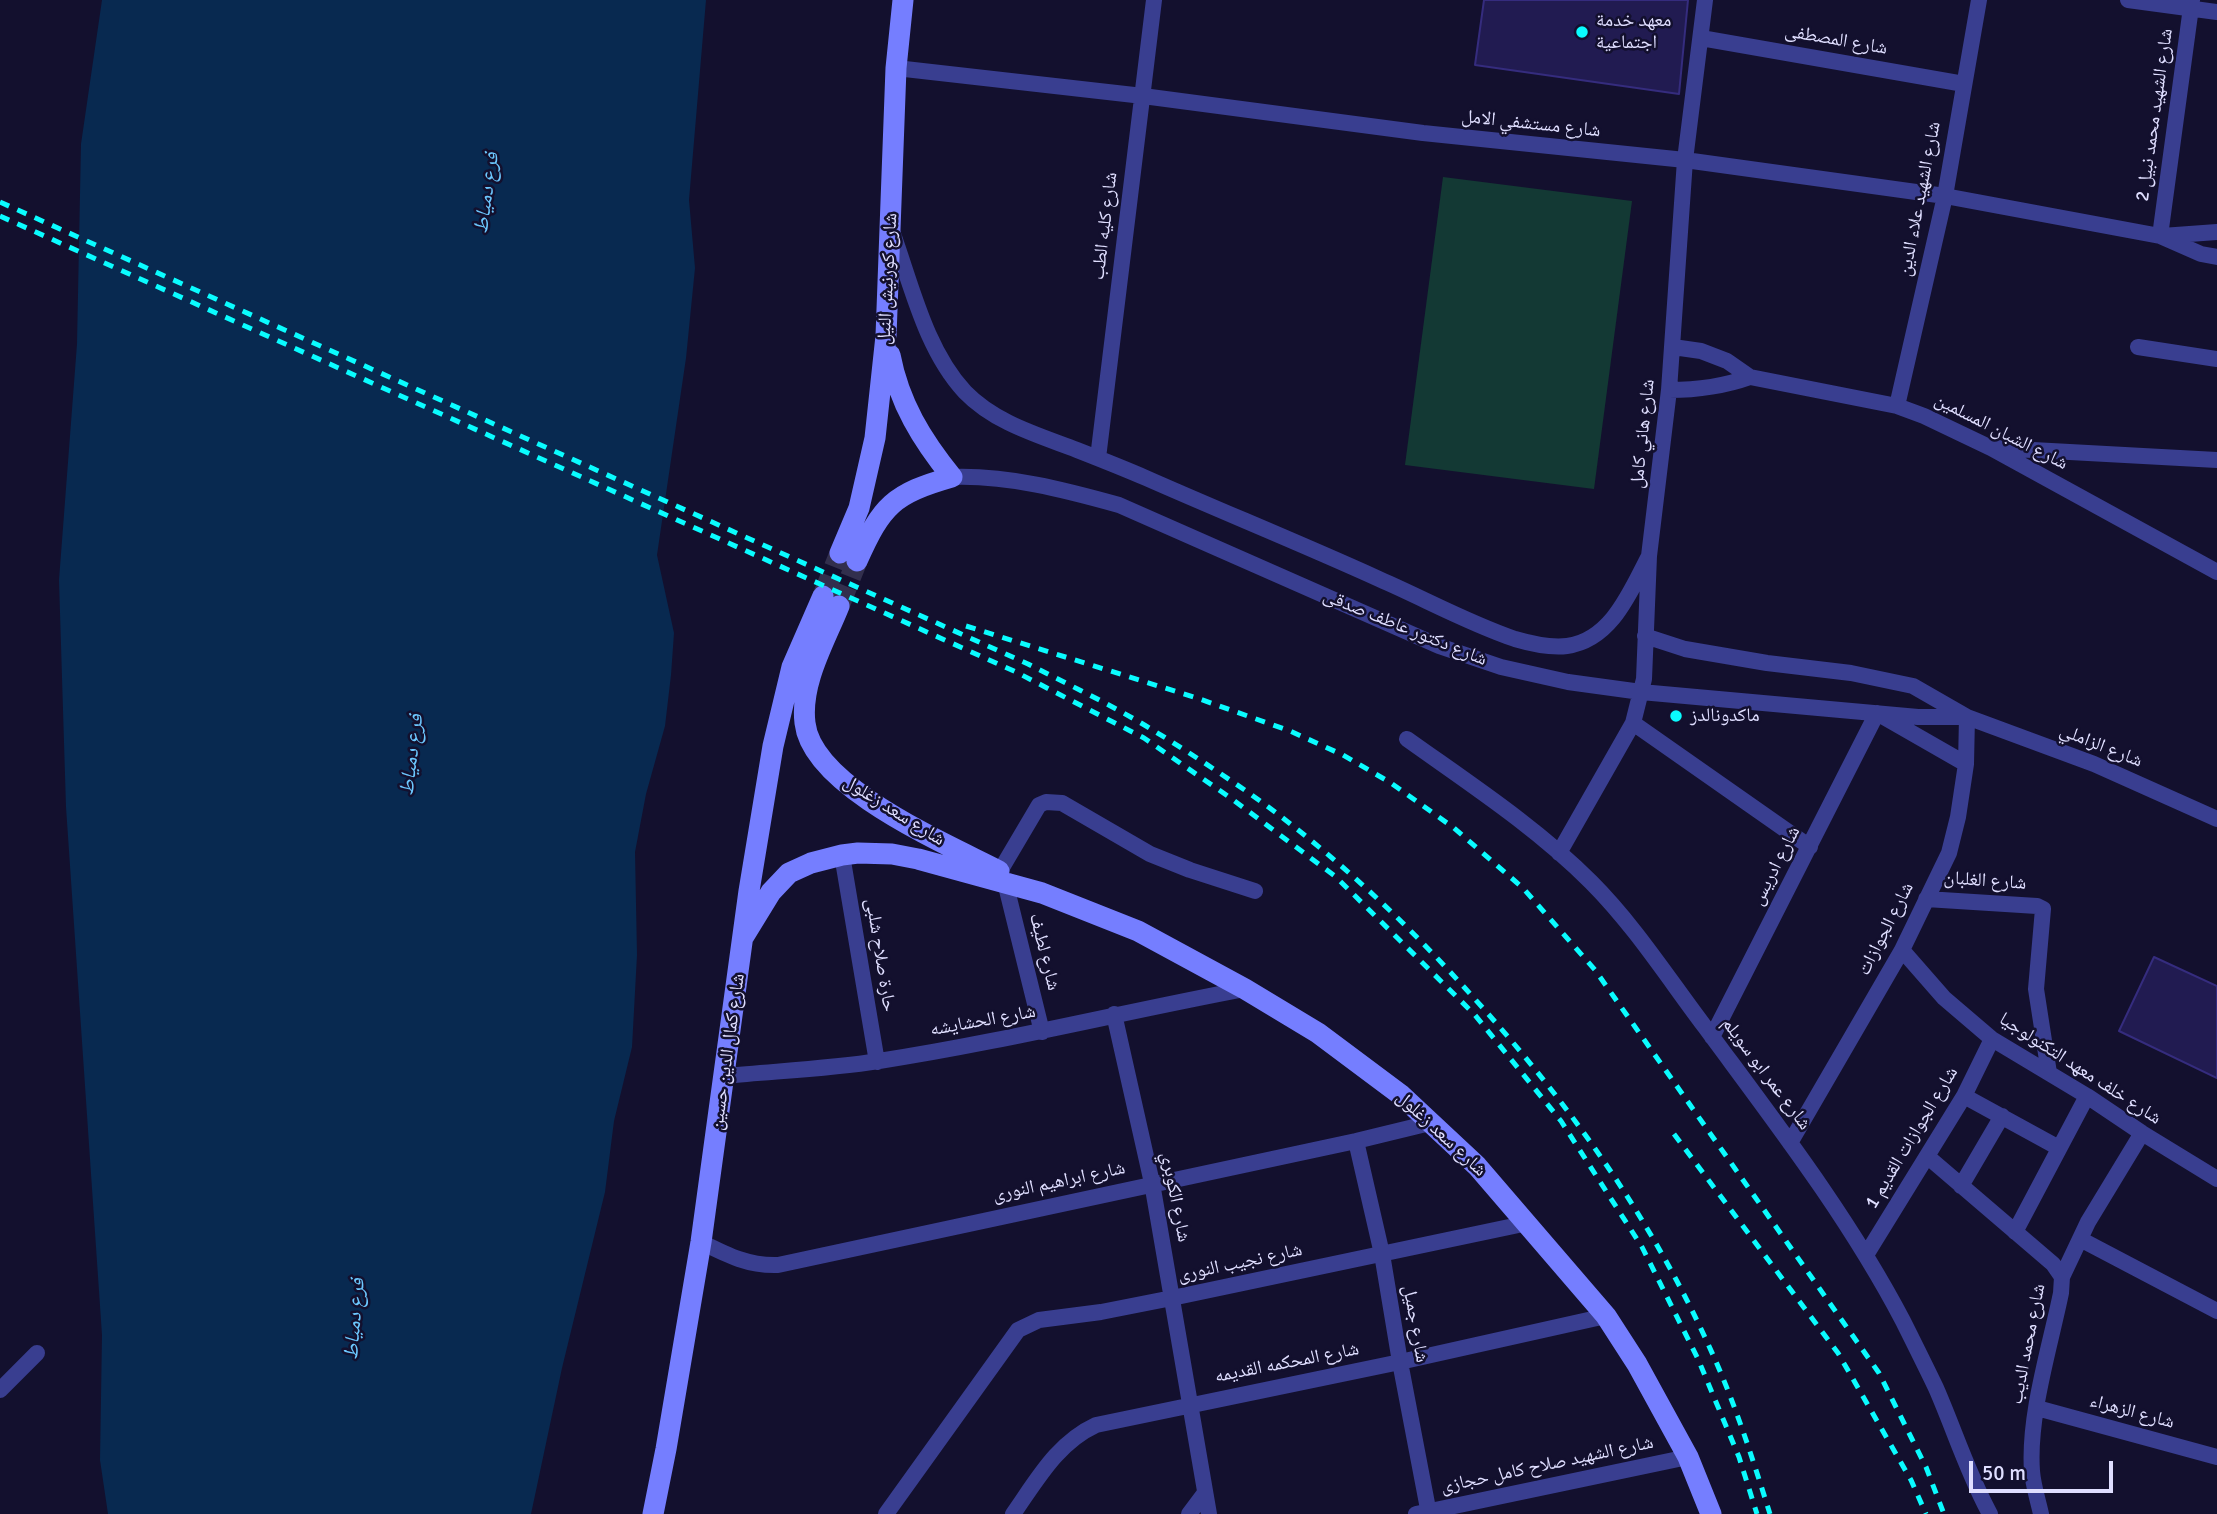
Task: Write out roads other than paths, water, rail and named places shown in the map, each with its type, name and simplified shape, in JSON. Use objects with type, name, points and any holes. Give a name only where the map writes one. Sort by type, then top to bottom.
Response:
[{"type":"main road","name":"شارع كورنيش النيل","points":[[848,557],[875,438],[886,336],[896,68],[903,0]]},
{"type":"main road","points":[[886,336],[893,375],[907,412],[927,447],[952,477]]},
{"type":"main road","name":"شارع دكتور عاطف صدقى","points":[[848,557],[894,501],[915,488],[952,477]]},
{"type":"main road","name":"شارع سعد زغلول","points":[[831,601],[810,680],[805,723],[811,742],[822,760],[842,781],[925,833],[1002,876],[1138,931],[1245,989],[1318,1032],[1401,1095],[1477,1166],[1606,1316],[1637,1364],[1688,1457],[1711,1514]]},
{"type":"main road","name":"شارع كمال الدين حسين","points":[[653,1514],[701,1242],[758,829],[782,703],[792,667],[831,601]]},
{"type":"main road","name":"شارع سعد زغلول","points":[[744,936],[771,892],[789,873],[811,863],[842,855],[892,854],[1002,876]]},
{"type":"street","name":"شارع كليه الطب","points":[[1098,458],[1154,0]]},
{"type":"street","name":"شارع هاني كامل","points":[[1559,852],[1633,723],[1641,692],[1650,555],[1673,347],[1685,160],[1705,0]]},
{"type":"street","name":"شارع الشهيد علاء الدين","points":[[1897,406],[1945,196],[1979,0]]},
{"type":"street","points":[[2128,0],[2191,4],[2217,12]]},
{"type":"street","name":"شارع الشهيد محمد نبيل 2","points":[[2160,236],[2191,4]]},
{"type":"street","name":"شارع المصطفى","points":[[1701,38],[1964,84]]},
{"type":"street","name":"شارع مستشفي الامل","points":[[896,68],[1143,96],[1423,133],[1685,160],[1945,196],[2160,236],[2201,254],[2217,257]]},
{"type":"street","name":"شارع دكتور عاطف صدقى","points":[[891,227],[934,346],[948,371],[966,393],[987,411],[1012,425],[1098,458],[1381,580],[1465,621],[1519,640],[1546,646],[1568,646],[1593,636],[1611,620],[1650,555]]},
{"type":"street","name":"شارع مستشفي الامل","points":[[2160,236],[2217,232]]},
{"type":"street","name":"شارع الشبان المسلمين","points":[[1673,347],[1700,351],[1727,361],[1750,377],[1897,406],[1952,428],[2217,572]]},
{"type":"street","points":[[2138,347],[2217,359]]},
{"type":"street","name":"شارع الشبان المسلمين","points":[[1669,390],[1699,390],[1725,386],[1750,377]]},
{"type":"street","points":[[1992,448],[2217,460]]},
{"type":"street","name":"شارع دكتور عاطف صدقى","points":[[952,477],[975,476],[1029,484],[1074,492],[1119,505],[1439,646],[1501,667],[1568,682],[1641,692],[1918,717],[1968,717]]},
{"type":"street","points":[[1645,636],[1685,649],[1851,673],[1913,686],[1968,717]]},
{"type":"street","points":[[1501,667],[1519,640]]},
{"type":"street","points":[[1877,713],[1966,764]]},
{"type":"street","name":"شارع ادريس","points":[[1712,1037],[1877,713]]},
{"type":"street","name":"شارع الجوازات","points":[[1790,1143],[1902,950],[1949,853],[1966,764],[1968,717]]},
{"type":"street","name":"شارع الزاملي","points":[[1968,717],[2094,764],[2217,819]]},
{"type":"street","points":[[1633,723],[1810,847]]},
{"type":"street","name":"شارع عمر ابو سويلم","points":[[1407,739],[1528,826],[1559,852],[1617,911],[1712,1037],[1790,1143],[1866,1255],[1935,1387],[1990,1514]]},
{"type":"street","points":[[1002,876],[1039,805],[1054,802],[1062,803],[1150,854],[1255,891]]},
{"type":"street","name":"حارة صلاح شلبى","points":[[842,855],[877,1062]]},
{"type":"street","name":"شارع لطيف","points":[[1002,876],[1042,1032]]},
{"type":"street","name":"شارع الغلبان","points":[[1926,899],[2037,905],[2043,909],[2036,989],[2049,1073]]},
{"type":"street","name":"شارع خلف معهد التكنولوجيا","points":[[1902,950],[1944,998],[1992,1040],[2087,1096],[2217,1180]]},
{"type":"street","name":"شارع الحشايشه","points":[[725,1076],[877,1062],[1042,1032],[1114,1014],[1245,989]]},
{"type":"street","name":"شارع الكوبري","points":[[1114,1014],[1152,1183],[1209,1514]]},
{"type":"street","name":"شارع الجوازات القديم 1","points":[[1866,1255],[1964,1096],[1992,1040]]},
{"type":"street","points":[[1964,1096],[2059,1148]]},
{"type":"street","points":[[2015,1232],[2087,1096]]},
{"type":"street","points":[[1961,1186],[2002,1116]]},
{"type":"street","name":"شارع ابراهيم النورى","points":[[701,1242],[742,1262],[778,1265],[1430,1123]]},
{"type":"street","points":[[2062,1277],[2080,1239],[2142,1133]]},
{"type":"street","name":"شارع جميل","points":[[1356,1141],[1382,1254],[1425,1513]]},
{"type":"street","name":"شارع محمد الديب","points":[[1928,1157],[2053,1264],[2062,1277],[2033,1439],[2032,1472],[2041,1514]]},
{"type":"street","name":"شارع نجيب النورى","points":[[886,1514],[1018,1330],[1029,1324],[1039,1320],[1101,1312],[1172,1298],[1528,1223]]},
{"type":"street","points":[[2080,1239],[2217,1311]]},
{"type":"street","name":"شارع المحكمه القديمه","points":[[1013,1514],[1064,1445],[1096,1425],[1606,1316]]},
{"type":"street","points":[[0,1390],[37,1353]]},
{"type":"street","name":"شارع الزهراء","points":[[2037,1408],[2217,1457]]},
{"type":"street","name":"شارع الشهيد صلاح كامل حجازى","points":[[1425,1513],[1688,1457]]},
{"type":"street","points":[[1189,1514],[1204,1494]]},
{"type":"water","name":"فرع دمياط","points":[[102,0],[706,0],[689,200],[695,268],[686,358],[657,555],[674,633],[665,726],[646,794],[635,852],[637,955],[632,1047],[614,1121],[605,1192],[562,1368],[531,1514],[108,1514],[100,1460],[102,1335],[66,807],[59,580],[77,344],[81,144]]},
{"type":"tunnel","points":[[823,596],[840,553]]},
{"type":"tunnel","points":[[839,606],[857,561]]},
{"type":"railway","points":[[0,202],[1028,664],[1151,729],[1249,793],[1310,839],[1395,915],[1448,969],[1509,1038],[1576,1122],[1637,1211],[1690,1306],[1737,1413],[1770,1514]]},
{"type":"railway","points":[[0,216],[1016,672],[1144,738],[1232,799],[1336,877],[1475,1015],[1561,1121],[1642,1247],[1698,1359],[1739,1457],[1757,1514]]},
{"type":"railway","points":[[966,626],[1197,698],[1290,731],[1343,755],[1391,783],[1454,828],[1523,888],[1595,970],[1879,1373],[1926,1467],[1944,1514]]},
{"type":"railway","points":[[1674,1134],[1838,1353],[1911,1480],[1926,1514]]},
{"type":"place","name":"معهد خدمة اجتماعية","points":[[1582,32]]},
{"type":"place","name":"ماكدونالدز","points":[[1676,716]]}]
